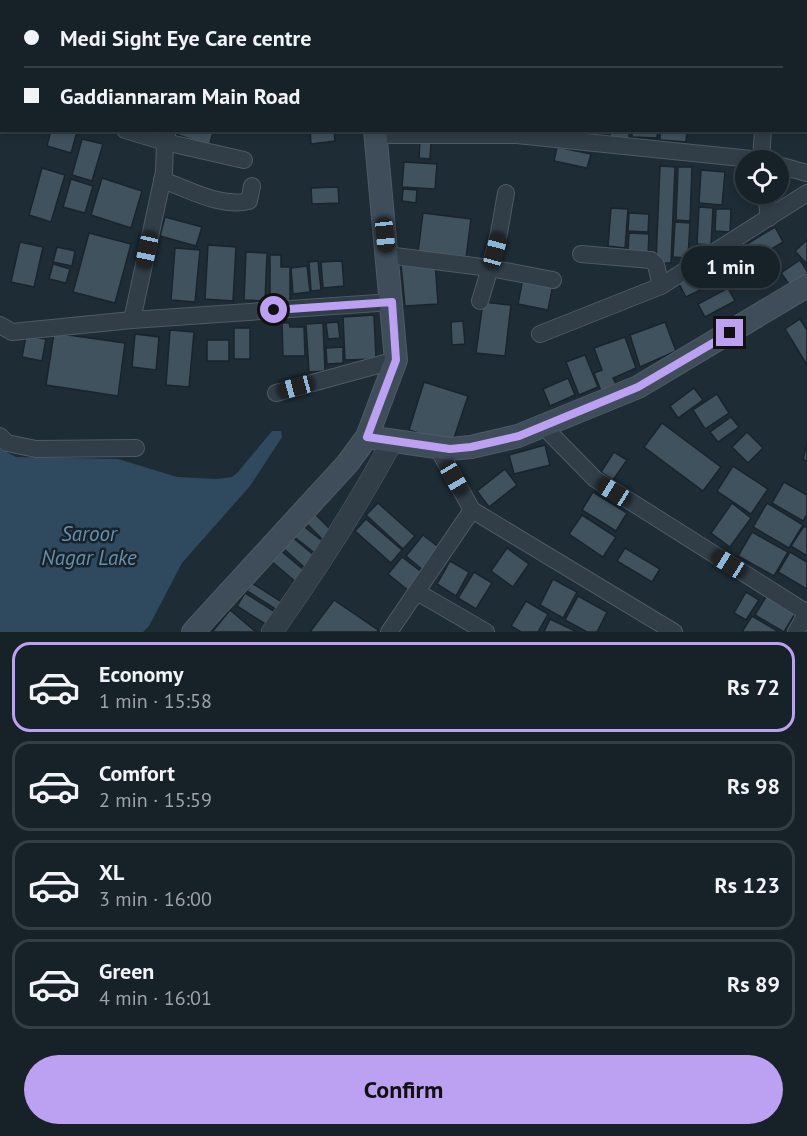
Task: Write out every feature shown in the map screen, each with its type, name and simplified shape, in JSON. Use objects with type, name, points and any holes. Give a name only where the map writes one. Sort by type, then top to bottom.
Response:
[{"type":"main road","points":[[193,632],[346,464],[367,437],[396,360],[375,133]]},
{"type":"main road","points":[[367,437],[450,449],[471,447],[519,436],[638,387],[807,286]]},
{"type":"street","points":[[139,132],[167,136],[244,160]]},
{"type":"street","points":[[762,150],[763,132]]},
{"type":"street","points":[[375,133],[517,133],[735,157]]},
{"type":"street","points":[[132,320],[162,180],[167,136]]},
{"type":"street","points":[[789,168],[807,173]]},
{"type":"street","points":[[162,180],[223,201],[249,201],[252,186]]},
{"type":"street","points":[[480,301],[499,233],[506,193]]},
{"type":"street","points":[[540,334],[661,286],[807,193]]},
{"type":"street","points":[[767,204],[769,218]]},
{"type":"street","points":[[581,254],[651,260],[656,265],[661,286]]},
{"type":"street","points":[[387,255],[490,268],[554,280]]},
{"type":"street","points":[[0,325],[12,332],[132,320],[392,302]]},
{"type":"street","points":[[276,393],[396,360]]},
{"type":"street","points":[[544,427],[595,479],[807,612],[796,632]]},
{"type":"street","points":[[0,436],[7,443],[36,449],[136,448]]},
{"type":"street","points":[[272,632],[315,572],[360,502],[392,442]]},
{"type":"street","points":[[436,447],[472,510],[674,632]]},
{"type":"street","points":[[389,632],[472,510]]},
{"type":"street","points":[[417,592],[484,631]]},
{"type":"water","name":"Saroor Nagar Lake","points":[[272,431],[281,431],[282,437],[250,486],[182,563],[149,626],[143,632],[0,632],[0,449],[16,457],[118,459],[177,477],[217,479],[232,477],[238,472]]},
{"type":"building","points":[[50,132],[77,132],[71,153],[47,146]]},
{"type":"building","points":[[170,132],[213,132],[209,146]]},
{"type":"building","points":[[310,132],[334,132],[335,141],[311,144]]},
{"type":"building","points":[[610,132],[629,132],[629,141],[610,141]]},
{"type":"building","points":[[632,132],[658,132],[657,138],[632,137]]},
{"type":"building","points":[[660,132],[687,132],[686,142],[660,140]]},
{"type":"building","points":[[82,139],[103,144],[92,181],[72,175]]},
{"type":"building","points":[[420,141],[431,141],[430,159],[419,158]]},
{"type":"building","points":[[557,147],[591,154],[587,168],[554,161]]},
{"type":"building","points":[[404,162],[437,164],[435,189],[402,187]]},
{"type":"building","points":[[660,166],[675,167],[671,263],[656,263]]},
{"type":"building","points":[[678,167],[692,167],[690,221],[676,220]]},
{"type":"building","points":[[42,168],[65,175],[51,222],[29,215]]},
{"type":"building","points":[[701,170],[725,172],[722,205],[699,203]]},
{"type":"building","points":[[102,178],[142,191],[131,228],[91,215]]},
{"type":"building","points":[[71,179],[93,186],[85,213],[63,207]]},
{"type":"building","points":[[338,187],[339,203],[312,204],[311,188]]},
{"type":"building","points":[[403,189],[417,190],[416,203],[402,201]]},
{"type":"building","points":[[699,207],[713,208],[711,245],[697,244]]},
{"type":"building","points":[[611,208],[628,209],[625,248],[608,246]]},
{"type":"building","points":[[716,209],[731,209],[730,232],[715,231]]},
{"type":"building","points":[[423,213],[471,219],[466,258],[418,252]]},
{"type":"building","points":[[629,213],[649,214],[648,232],[628,231]]},
{"type":"building","points":[[165,217],[202,227],[196,246],[160,236]]},
{"type":"building","points":[[675,222],[690,223],[688,258],[673,257]]},
{"type":"building","points":[[775,227],[783,242],[729,275],[721,260]]},
{"type":"building","points":[[89,233],[131,244],[115,303],[73,292]]},
{"type":"building","points":[[629,233],[649,234],[648,254],[628,253]]},
{"type":"building","points":[[807,240],[807,264],[795,251]]},
{"type":"building","points":[[20,242],[43,247],[34,287],[11,282]]},
{"type":"building","points":[[208,245],[236,247],[233,301],[205,299]]},
{"type":"building","points":[[57,247],[75,251],[72,266],[53,262]]},
{"type":"building","points":[[175,248],[200,250],[195,302],[171,300]]},
{"type":"building","points":[[246,252],[267,253],[265,301],[244,300]]},
{"type":"building","points":[[270,255],[281,255],[281,267],[290,267],[290,303],[270,304]]},
{"type":"building","points":[[800,260],[807,275],[791,287],[781,273]]},
{"type":"building","points":[[318,261],[321,290],[311,291],[309,262]]},
{"type":"building","points":[[342,261],[344,286],[323,288],[321,262]]},
{"type":"building","points":[[435,262],[438,304],[405,306],[401,265]]},
{"type":"building","points":[[715,263],[723,279],[686,297],[678,282]]},
{"type":"building","points":[[53,264],[70,269],[66,283],[49,279]]},
{"type":"building","points":[[307,266],[310,292],[293,294],[291,268]]},
{"type":"building","points":[[523,278],[553,284],[548,310],[518,304]]},
{"type":"building","points":[[728,288],[735,301],[705,317],[698,304]]},
{"type":"building","points":[[483,302],[511,305],[505,356],[476,353]]},
{"type":"building","points":[[374,315],[376,359],[345,360],[343,317]]},
{"type":"building","points":[[800,319],[807,330],[807,365],[785,329]]},
{"type":"building","points":[[463,321],[465,344],[452,345],[451,322]]},
{"type":"building","points":[[338,322],[340,338],[328,339],[326,323]]},
{"type":"building","points":[[665,322],[676,351],[640,367],[630,335]]},
{"type":"building","points":[[282,323],[289,323],[290,327],[304,327],[305,356],[283,356]]},
{"type":"building","points":[[323,323],[325,371],[309,372],[306,324]]},
{"type":"building","points":[[234,328],[250,328],[250,359],[234,359]]},
{"type":"building","points":[[170,330],[194,332],[189,387],[166,385]]},
{"type":"building","points":[[54,333],[125,343],[118,396],[46,385]]},
{"type":"building","points":[[135,334],[159,337],[156,370],[132,367]]},
{"type":"building","points":[[26,336],[46,339],[42,361],[22,357]]},
{"type":"building","points":[[625,337],[636,368],[613,378],[616,384],[601,391],[594,373],[602,370],[594,348]]},
{"type":"building","points":[[207,340],[229,340],[229,361],[207,361]]},
{"type":"building","points":[[343,347],[343,363],[327,364],[326,348]]},
{"type":"building","points":[[585,355],[598,387],[579,395],[566,362]]},
{"type":"building","points":[[568,378],[575,395],[550,406],[543,389]]},
{"type":"building","points":[[424,382],[468,396],[452,444],[409,430]]},
{"type":"building","points":[[694,388],[703,400],[678,418],[670,406]]},
{"type":"building","points":[[717,394],[729,413],[705,429],[693,410]]},
{"type":"building","points":[[731,417],[739,427],[718,442],[710,432]]},
{"type":"building","points":[[662,423],[721,467],[703,491],[644,447]]},
{"type":"building","points":[[747,432],[763,448],[748,463],[732,447]]},
{"type":"building","points":[[807,443],[807,461],[803,460]]},
{"type":"building","points":[[545,445],[550,465],[514,474],[509,455]]},
{"type":"building","points":[[614,452],[627,460],[613,480],[601,472]]},
{"type":"building","points":[[733,466],[768,489],[751,514],[717,491]]},
{"type":"building","points":[[505,469],[517,485],[489,507],[477,491]]},
{"type":"building","points":[[784,482],[807,495],[807,514],[803,521],[772,503]]},
{"type":"building","points":[[593,492],[627,513],[616,531],[582,510]]},
{"type":"building","points":[[378,503],[415,536],[403,549],[366,515]]},
{"type":"building","points":[[732,503],[751,518],[730,547],[711,533]]},
{"type":"building","points":[[767,503],[803,525],[789,548],[753,527]]},
{"type":"building","points":[[315,514],[333,532],[324,541],[306,523]]},
{"type":"building","points":[[582,515],[616,537],[603,557],[569,534]]},
{"type":"building","points":[[366,519],[402,550],[391,563],[355,531]]},
{"type":"building","points":[[302,525],[325,543],[316,554],[293,536]]},
{"type":"building","points":[[804,526],[807,528],[807,556],[791,546]]},
{"type":"building","points":[[752,532],[788,552],[774,576],[738,556]]},
{"type":"building","points":[[423,535],[441,549],[424,571],[406,556]]},
{"type":"building","points":[[292,537],[315,556],[305,568],[283,548]]},
{"type":"building","points":[[507,548],[529,564],[513,587],[491,571]]},
{"type":"building","points":[[625,548],[660,569],[652,582],[617,561]]},
{"type":"building","points":[[280,550],[305,571],[296,582],[271,561]]},
{"type":"building","points":[[790,552],[807,562],[807,589],[778,572]]},
{"type":"building","points":[[402,557],[423,573],[409,591],[388,574]]},
{"type":"building","points":[[450,561],[469,572],[456,596],[437,584]]},
{"type":"building","points":[[474,572],[492,583],[476,609],[458,598]]},
{"type":"building","points":[[553,579],[577,592],[563,618],[540,605]]},
{"type":"building","points":[[252,583],[282,602],[277,610],[247,591]]},
{"type":"building","points":[[746,592],[759,600],[746,620],[734,613]]},
{"type":"building","points":[[245,593],[275,612],[267,625],[237,606]]},
{"type":"building","points":[[767,595],[796,612],[784,632],[755,615]]},
{"type":"building","points":[[578,596],[607,612],[597,632],[587,632],[565,620]]},
{"type":"building","points":[[334,600],[378,630],[377,632],[310,632]]},
{"type":"building","points":[[526,601],[548,614],[538,632],[521,632],[511,626]]},
{"type":"building","points":[[230,610],[256,632],[214,632]]},
{"type":"building","points":[[752,616],[779,632],[742,632]]},
{"type":"building","points":[[550,619],[577,632],[544,632]]},
{"type":"route","points":[[274,310],[392,302],[396,360],[367,437],[450,449],[471,447],[519,436],[544,427],[638,387],[730,333]]}]
